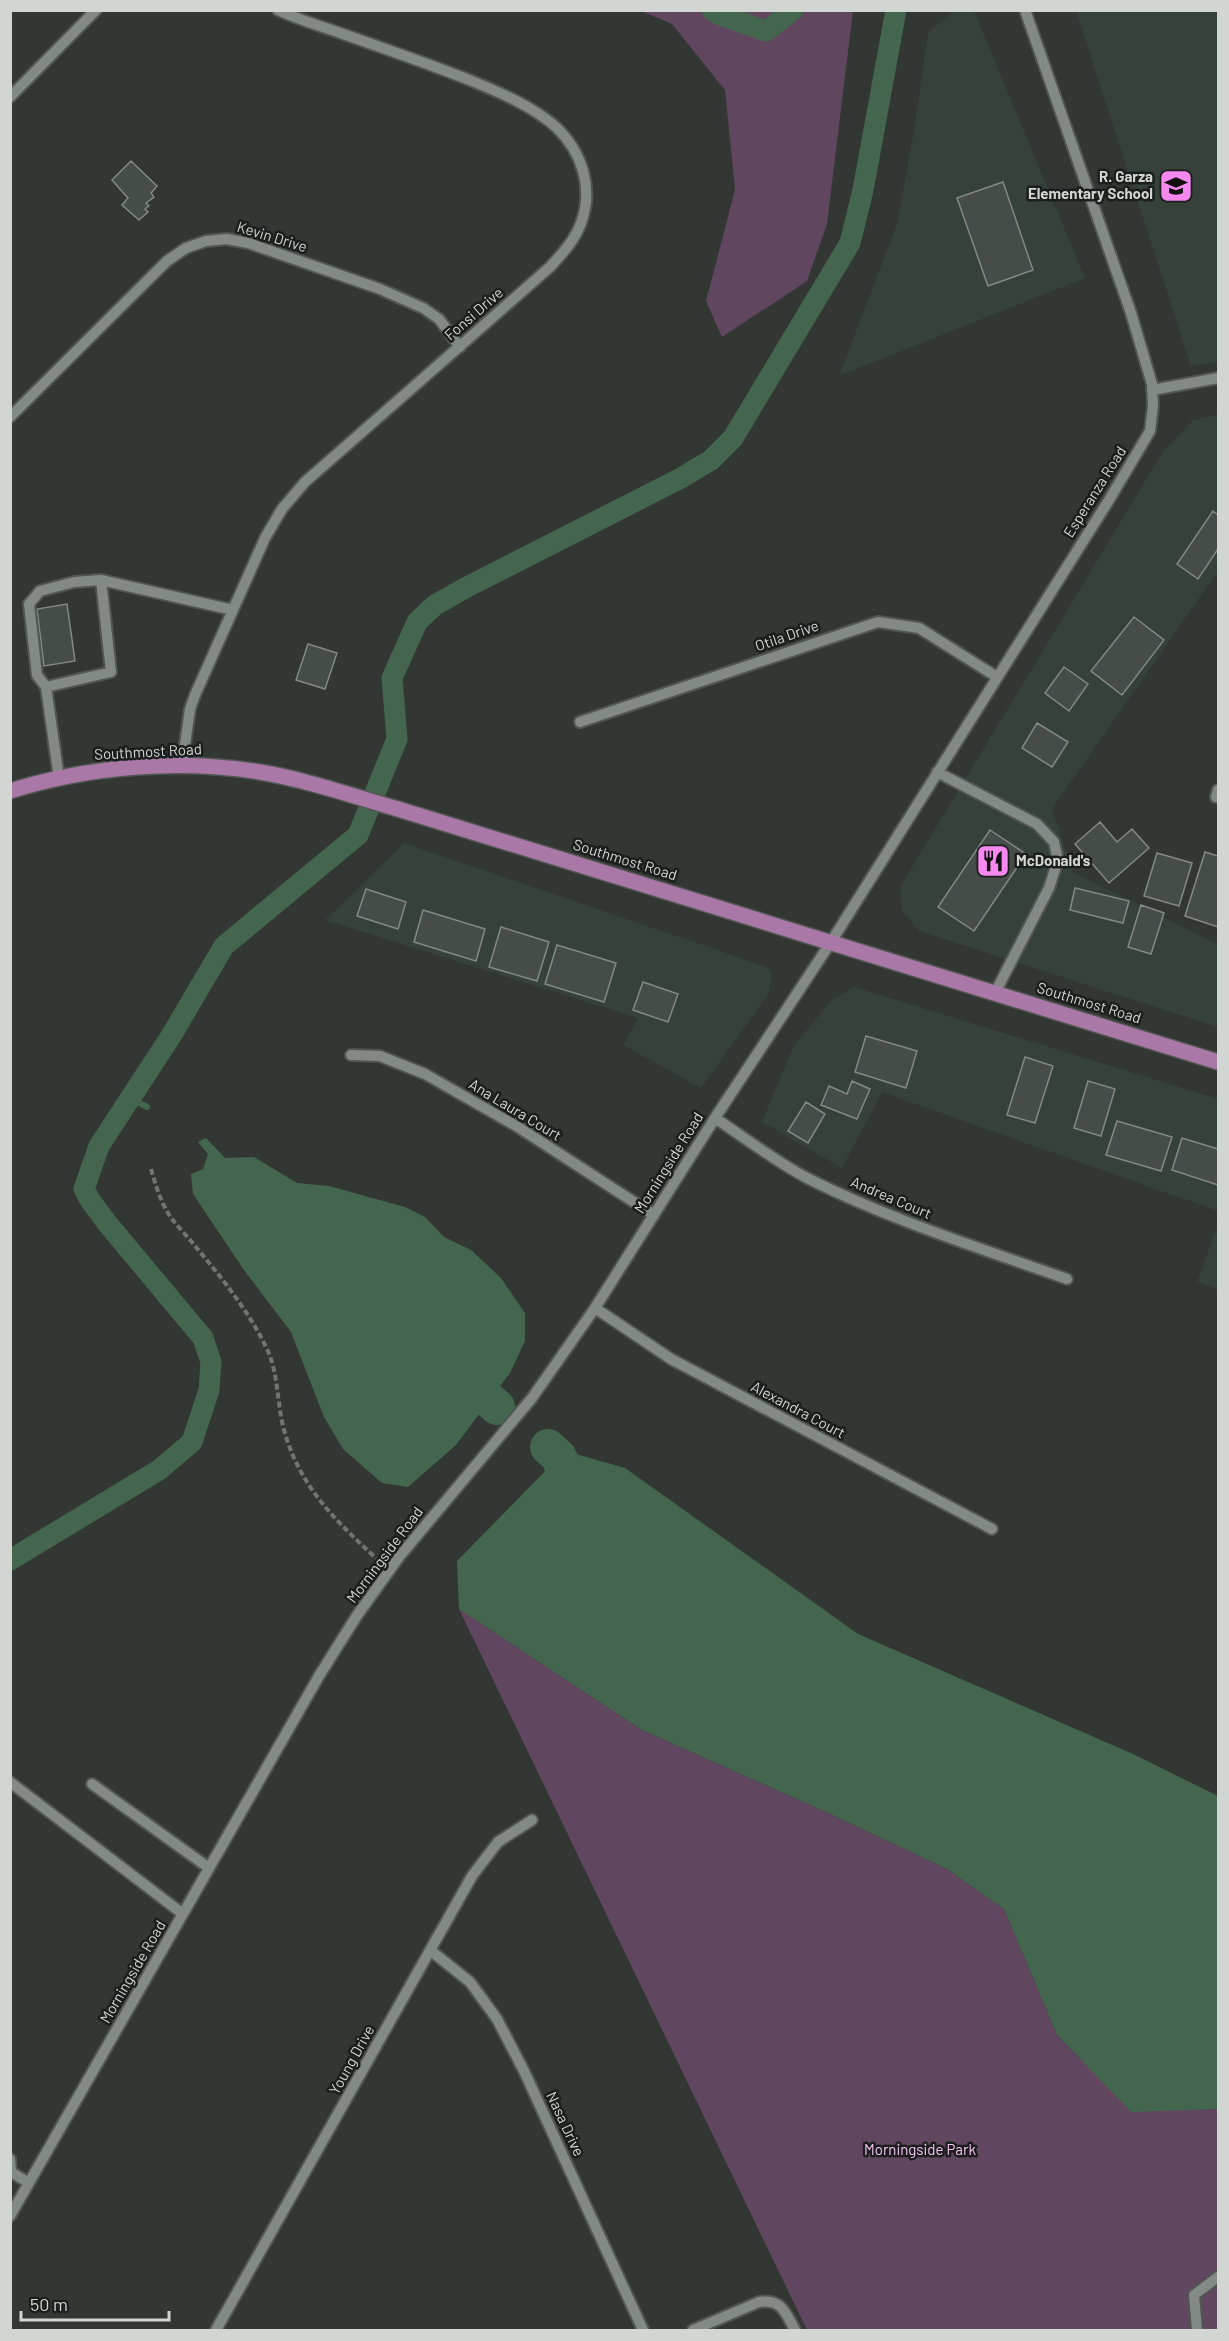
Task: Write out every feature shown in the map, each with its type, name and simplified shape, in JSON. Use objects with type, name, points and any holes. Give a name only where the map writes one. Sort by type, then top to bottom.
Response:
[{"type":"main road","name":"Southmost Road","points":[[10,791],[59,778],[115,770],[182,766],[261,772],[398,809],[1218,1062]]},
{"type":"street","points":[[10,96],[96,10]]},
{"type":"street","name":"Fonsi Drive","points":[[182,766],[190,709],[265,538],[282,508],[297,491],[550,267],[568,246],[581,224],[587,199],[585,173],[574,149],[556,128],[532,110],[505,94],[442,69],[278,10]]},
{"type":"street","name":"Esperanza Road","points":[[831,942],[1150,431],[1152,390],[1131,313],[1025,10]]},
{"type":"street","name":"Kevin Drive","points":[[10,417],[149,277],[186,248],[206,241],[227,239],[248,243],[380,289],[423,308],[439,319],[460,347]]},
{"type":"street","points":[[1152,390],[1218,378]]},
{"type":"street","points":[[46,687],[111,672],[101,580]]},
{"type":"street","points":[[59,778],[46,687],[38,675],[29,604],[40,591],[74,582],[101,580],[233,610]]},
{"type":"street","name":"Otila Drive","points":[[580,722],[878,622],[919,628],[997,677]]},
{"type":"street","points":[[937,772],[1037,824],[1054,842],[1058,860],[1049,888],[995,993]]},
{"type":"street","points":[[1218,790],[1216,797],[1218,797]]},
{"type":"street","name":"Morningside Road","points":[[10,2216],[319,1676],[356,1617],[421,1528],[469,1476],[532,1398],[595,1308],[715,1118],[831,942]]},
{"type":"street","name":"Ana Laura Court","points":[[351,1055],[380,1056],[425,1074],[518,1127],[654,1215]]},
{"type":"street","name":"Andrea Court","points":[[715,1118],[806,1177],[870,1207],[1067,1279]]},
{"type":"street","name":"Alexandra Court","points":[[595,1308],[671,1359],[992,1529]]},
{"type":"street","points":[[10,1782],[183,1914]]},
{"type":"street","points":[[92,1784],[209,1868]]},
{"type":"street","name":"Young Drive","points":[[216,2331],[472,1876],[498,1842],[532,1820]]},
{"type":"street","name":"Nasa Drive","points":[[430,1950],[470,1982],[498,2019],[643,2331]]},
{"type":"street","points":[[10,2159],[12,2172],[29,2183]]},
{"type":"street","points":[[1197,2331],[1194,2295],[1218,2277]]},
{"type":"street","points":[[693,2331],[759,2302],[770,2301],[779,2304],[795,2331]]},
{"type":"path","points":[[151,1169],[159,1195],[171,1218],[244,1309],[267,1348],[283,1426],[292,1457],[303,1477],[313,1493],[333,1516],[389,1571]]},
{"type":"shaded area","points":[[954,11],[974,11],[1085,278],[839,376],[897,224],[915,125],[928,33]]},
{"type":"shaded area","name":"R. Garza Elementary School","points":[[1076,11],[1218,11],[1218,361],[1191,366]]},
{"type":"shaded area","points":[[1218,415],[1218,571],[1052,809],[1073,872],[1217,944],[1218,942],[1218,1027],[919,931],[902,911],[900,887],[1164,450],[1193,420]]},
{"type":"shaded area","points":[[404,843],[767,967],[772,976],[768,995],[701,1088],[623,1045],[638,1018],[325,920]]},
{"type":"shaded area","points":[[854,987],[1218,1099],[1218,1211],[882,1092],[842,1168],[762,1122],[794,1045],[833,999]]},
{"type":"shaded area","points":[[206,1138],[225,1158],[254,1157],[297,1183],[329,1186],[405,1207],[425,1217],[444,1237],[471,1250],[501,1278],[525,1313],[525,1341],[510,1373],[456,1445],[408,1487],[382,1483],[343,1449],[324,1417],[291,1332],[244,1270],[193,1194],[191,1174],[203,1169],[208,1154],[198,1142]]},
{"type":"shaded area","points":[[1218,1224],[1218,1289],[1197,1282]]},
{"type":"shaded area","points":[[565,1451],[625,1468],[858,1634],[1133,1754],[1218,1796],[1218,2109],[1131,2112],[1057,2035],[1004,1909],[947,1869],[642,1730],[459,1609],[457,1561]]},
{"type":"green space","points":[[641,11],[853,11],[827,224],[807,281],[722,337],[706,301],[735,190],[725,90],[672,24]]},
{"type":"green space","name":"Morningside Park","points":[[459,1609],[642,1730],[947,1869],[1004,1909],[1057,2035],[1131,2111],[1218,2109],[1218,2330],[807,2330]]},
{"type":"building","points":[[131,161],[157,186],[151,193],[154,197],[146,203],[149,206],[145,209],[148,212],[139,220],[122,205],[128,198],[112,180]]},
{"type":"building","points":[[1003,182],[1033,270],[988,286],[957,198]]},
{"type":"building","points":[[1213,511],[1218,515],[1218,549],[1198,579],[1177,564]]},
{"type":"building","points":[[67,604],[75,661],[44,666],[37,609]]},
{"type":"building","points":[[1134,617],[1164,640],[1122,695],[1091,671]]},
{"type":"building","points":[[308,644],[337,653],[325,689],[296,680]]},
{"type":"building","points":[[1064,667],[1088,684],[1069,711],[1045,693]]},
{"type":"building","points":[[1037,723],[1068,742],[1052,767],[1022,748]]},
{"type":"building","points":[[1100,822],[1117,842],[1132,829],[1149,848],[1109,883],[1075,844]]},
{"type":"building","points":[[990,830],[1026,854],[974,931],[938,907]]},
{"type":"building","points":[[1205,852],[1218,856],[1218,927],[1185,916]]},
{"type":"building","points":[[1157,853],[1192,863],[1179,906],[1144,896]]},
{"type":"building","points":[[1075,888],[1129,901],[1123,923],[1070,910]]},
{"type":"building","points":[[366,889],[406,902],[398,929],[357,916]]},
{"type":"building","points":[[1141,905],[1164,913],[1151,954],[1128,947]]},
{"type":"building","points":[[423,910],[485,929],[476,961],[414,942]]},
{"type":"building","points":[[501,927],[549,942],[537,981],[489,967]]},
{"type":"building","points":[[557,945],[616,963],[604,1002],[545,984]]},
{"type":"building","points":[[643,982],[678,994],[668,1022],[633,1010]]},
{"type":"building","points":[[866,1036],[917,1051],[906,1088],[855,1072]]},
{"type":"building","points":[[1025,1057],[1053,1066],[1035,1123],[1007,1115]]},
{"type":"building","points":[[852,1081],[870,1089],[857,1119],[821,1105],[829,1086],[847,1094]]},
{"type":"building","points":[[1088,1081],[1115,1089],[1101,1136],[1074,1128]]},
{"type":"building","points":[[806,1102],[825,1114],[808,1143],[788,1131]]},
{"type":"building","points":[[1117,1121],[1172,1137],[1161,1171],[1106,1155]]},
{"type":"building","points":[[1182,1138],[1218,1149],[1218,1185],[1172,1170]]},
{"type":"waterway","points":[[712,10],[766,31],[793,10]]},
{"type":"waterway","points":[[10,1560],[159,1470],[192,1442],[209,1390],[211,1362],[203,1338],[107,1223],[84,1189],[99,1146],[171,1036],[224,946],[358,835],[397,739],[392,678],[417,622],[435,605],[467,587],[681,478],[711,460],[733,438],[850,243],[863,190],[896,10]]},
{"type":"waterway","points":[[130,1098],[147,1107]]},
{"type":"waterway","points":[[452,1368],[497,1407]]},
{"type":"waterway","points":[[548,1447],[559,1457],[575,1505]]},
{"type":"place","name":"R. Garza Elementary School","points":[[1176,186]]},
{"type":"place","name":"McDonald's","points":[[993,861]]}]
